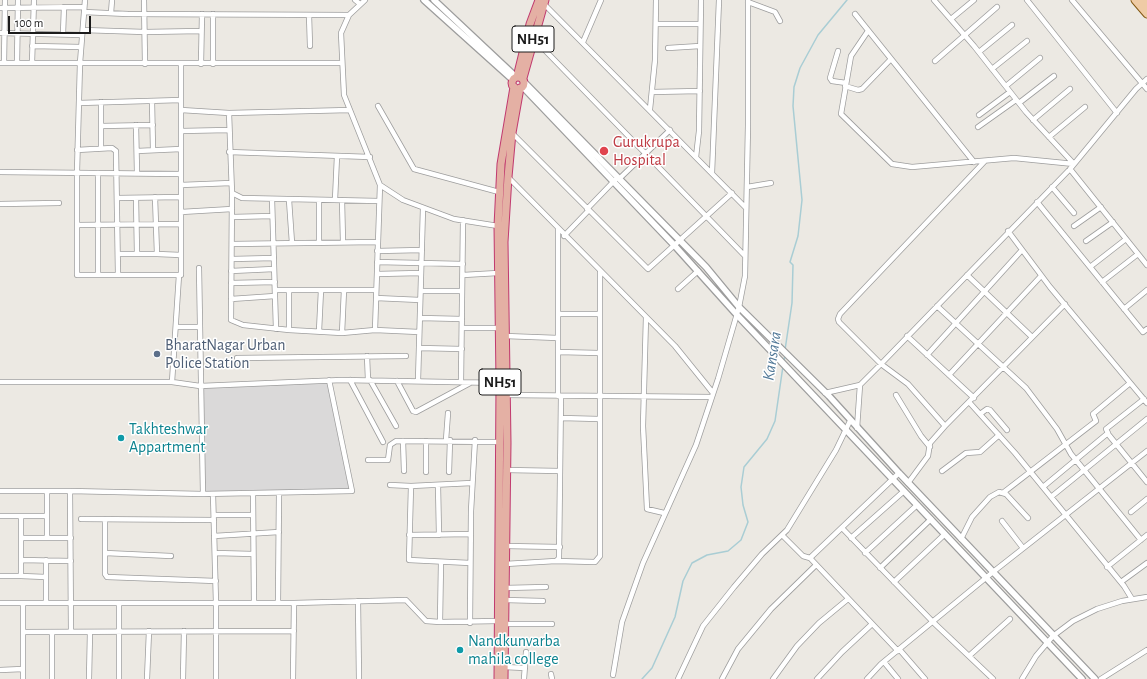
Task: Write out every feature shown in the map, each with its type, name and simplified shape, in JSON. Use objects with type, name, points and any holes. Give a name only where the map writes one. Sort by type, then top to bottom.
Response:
[{"type":"highway","name":"NH51","points":[[503,383],[499,328],[498,273],[498,226],[501,164],[530,24],[542,1]]},
{"type":"highway","name":"NH51","points":[[498,679],[501,623],[505,600],[506,470],[503,396],[505,336],[504,242],[508,177],[519,82],[533,38],[542,1]]},
{"type":"highway","name":"NH51","points":[[503,396],[499,442],[501,623],[504,679]]},
{"type":"main road","points":[[1135,0],[1147,14]]},
{"type":"main road","points":[[1143,0],[1147,5]]},
{"type":"street","points":[[5,0],[2,8],[2,63],[342,63]]},
{"type":"street","points":[[17,63],[18,0]]},
{"type":"street","points":[[32,63],[34,0]]},
{"type":"street","points":[[85,0],[80,63],[77,150],[77,275],[179,275]]},
{"type":"street","points":[[111,13],[112,0]]},
{"type":"street","points":[[144,0],[145,64]]},
{"type":"street","points":[[355,0],[360,4]]},
{"type":"street","points":[[364,0],[349,15],[341,33],[344,95],[380,185],[378,201],[375,330]]},
{"type":"street","points":[[424,0],[519,82],[675,246],[768,347],[847,428],[917,505],[1082,679]]},
{"type":"street","points":[[434,0],[618,178],[680,241],[739,307],[825,393],[898,474],[1096,679]]},
{"type":"street","points":[[583,42],[601,0]]},
{"type":"street","points":[[650,109],[655,60],[656,0]]},
{"type":"street","points":[[696,157],[699,131],[701,0]]},
{"type":"street","points":[[712,173],[718,0]]},
{"type":"street","points":[[934,0],[979,52],[1017,102],[1074,164]]},
{"type":"street","points":[[951,19],[974,0]]},
{"type":"street","points":[[1026,0],[1117,113]]},
{"type":"street","points":[[1072,0],[1147,89]]},
{"type":"street","points":[[542,1],[746,208]]},
{"type":"street","points":[[612,675],[622,622],[642,563],[696,445],[713,395],[739,307],[745,276],[748,1],[776,12],[780,21]]},
{"type":"street","points":[[2,8],[64,7],[111,13],[144,14],[349,15]]},
{"type":"street","points":[[63,34],[64,7]]},
{"type":"street","points":[[934,61],[998,7]]},
{"type":"street","points":[[201,64],[202,14]]},
{"type":"street","points":[[213,14],[213,64]]},
{"type":"street","points":[[309,14],[310,46]]},
{"type":"street","points":[[855,14],[974,162]]},
{"type":"street","points":[[656,24],[700,24]]},
{"type":"street","points":[[979,52],[1012,25]]},
{"type":"street","points":[[2,33],[63,34],[82,32],[201,31]]},
{"type":"street","points":[[868,31],[851,56],[841,114],[892,164],[912,167],[1014,158],[1074,164]]},
{"type":"street","points":[[533,38],[745,256]]},
{"type":"street","points":[[992,69],[1027,41]]},
{"type":"street","points":[[32,46],[81,47]]},
{"type":"street","points":[[668,48],[700,46]]},
{"type":"street","points":[[838,51],[830,78],[832,81],[858,90],[862,89],[891,59]]},
{"type":"street","points":[[1006,86],[1040,58]]},
{"type":"street","points":[[172,382],[179,275],[182,275],[181,64]]},
{"type":"street","points":[[978,127],[1054,76]]},
{"type":"street","points":[[825,393],[860,385],[1008,231],[1070,169],[1147,79]]},
{"type":"street","points":[[1033,120],[1070,89]]},
{"type":"street","points":[[652,92],[700,91]]},
{"type":"street","points":[[979,115],[1010,92]]},
{"type":"street","points":[[79,103],[181,100]]},
{"type":"street","points":[[152,101],[153,150]]},
{"type":"street","points":[[101,102],[101,148]]},
{"type":"street","points":[[378,106],[414,170],[500,192]]},
{"type":"street","points":[[1049,137],[1085,107]]},
{"type":"street","points":[[181,110],[229,113],[350,110]]},
{"type":"street","points":[[229,113],[229,152],[232,193],[231,320],[243,325],[290,330],[342,333],[375,330],[419,332]]},
{"type":"street","points":[[136,125],[137,173]]},
{"type":"street","points":[[101,126],[153,125]]},
{"type":"street","points":[[181,131],[229,130]]},
{"type":"street","points":[[564,236],[613,182],[670,130]]},
{"type":"street","points":[[512,133],[646,268],[651,268],[732,193]]},
{"type":"street","points":[[77,150],[101,148],[116,149],[118,275]]},
{"type":"street","points":[[137,151],[181,149]]},
{"type":"street","points":[[229,152],[370,157]]},
{"type":"street","points":[[335,200],[337,156]]},
{"type":"street","points":[[944,426],[908,384],[881,364],[839,322],[840,314],[985,160]]},
{"type":"street","points":[[1070,169],[1147,265]]},
{"type":"street","points":[[0,172],[181,174]]},
{"type":"street","points":[[98,172],[98,275]]},
{"type":"street","points":[[508,177],[564,236],[675,346],[713,395]]},
{"type":"street","points":[[181,185],[231,183]]},
{"type":"street","points":[[747,187],[771,183]]},
{"type":"street","points":[[380,185],[403,200],[454,219],[498,226]]},
{"type":"street","points":[[1052,187],[1074,212]]},
{"type":"street","points":[[232,193],[242,198],[378,201]]},
{"type":"street","points":[[155,197],[157,254]]},
{"type":"street","points":[[117,198],[181,197]]},
{"type":"street","points":[[136,198],[137,254]]},
{"type":"street","points":[[272,199],[276,329]]},
{"type":"street","points":[[290,200],[292,243]]},
{"type":"street","points":[[318,200],[319,243]]},
{"type":"street","points":[[342,200],[343,242]]},
{"type":"street","points":[[1037,202],[1143,332],[1147,329]]},
{"type":"street","points":[[0,204],[59,203]]},
{"type":"street","points":[[1074,226],[1101,207]]},
{"type":"street","points":[[418,381],[423,208]]},
{"type":"street","points":[[181,212],[232,209]]},
{"type":"street","points":[[232,217],[272,216]]},
{"type":"street","points":[[461,382],[463,220]]},
{"type":"street","points":[[1086,241],[1113,222]]},
{"type":"street","points":[[77,225],[181,224]]},
{"type":"street","points":[[556,561],[560,558],[561,418],[558,352],[558,229]]},
{"type":"street","points":[[1008,231],[1041,276],[1146,401],[1106,429],[1108,434],[1147,482]]},
{"type":"street","points":[[1090,266],[1126,238]]},
{"type":"street","points":[[232,244],[378,242]]},
{"type":"street","points":[[377,251],[422,250]]},
{"type":"street","points":[[927,354],[1022,250]]},
{"type":"street","points":[[118,254],[181,254]]},
{"type":"street","points":[[1102,282],[1138,254]]},
{"type":"street","points":[[232,259],[274,258]]},
{"type":"street","points":[[377,262],[463,264]]},
{"type":"street","points":[[199,268],[203,494]]},
{"type":"street","points":[[231,271],[274,269]]},
{"type":"street","points":[[678,289],[698,271]]},
{"type":"street","points":[[505,564],[556,561],[595,562],[599,559],[600,272]]},
{"type":"street","points":[[377,274],[421,273]]},
{"type":"street","points":[[463,274],[498,273]]},
{"type":"street","points":[[967,275],[1032,337]]},
{"type":"street","points":[[949,375],[1041,276]]},
{"type":"street","points":[[231,283],[275,282]]},
{"type":"street","points":[[231,298],[289,290],[376,290]]},
{"type":"street","points":[[289,290],[290,330]]},
{"type":"street","points":[[320,331],[321,290]]},
{"type":"street","points":[[342,333],[344,290]]},
{"type":"street","points":[[1124,309],[1147,290]]},
{"type":"street","points":[[421,291],[462,291]]},
{"type":"street","points":[[376,298],[420,300]]},
{"type":"street","points":[[908,483],[928,456],[930,443],[944,426],[974,398],[1065,304]]},
{"type":"street","points":[[937,306],[1004,366],[1026,388],[1042,408],[1076,460],[1141,540]]},
{"type":"street","points":[[558,314],[600,314]]},
{"type":"street","points":[[646,317],[643,426],[647,509],[664,513]]},
{"type":"street","points":[[420,318],[462,319]]},
{"type":"street","points":[[176,327],[200,327]]},
{"type":"street","points":[[462,328],[499,328]]},
{"type":"street","points":[[505,336],[558,338]]},
{"type":"street","points":[[907,336],[974,398]]},
{"type":"street","points":[[419,348],[462,349]]},
{"type":"street","points":[[558,352],[599,353]]},
{"type":"street","points":[[367,356],[369,380],[396,426]]},
{"type":"street","points":[[237,358],[406,356]]},
{"type":"street","points":[[0,491],[213,494],[352,491],[329,380]]},
{"type":"street","points":[[0,382],[172,382],[200,386],[329,380],[503,383]]},
{"type":"street","points":[[350,380],[383,442]]},
{"type":"street","points":[[397,381],[413,411],[416,412],[472,382]]},
{"type":"street","points":[[962,539],[972,517],[990,497],[999,492],[1004,492],[1096,421],[1093,414],[1130,383]]},
{"type":"street","points":[[857,428],[860,385]]},
{"type":"street","points":[[503,396],[643,397],[713,395]]},
{"type":"street","points":[[896,395],[918,433],[930,447]]},
{"type":"street","points":[[969,402],[1031,472],[1065,516],[1121,582],[1132,599]]},
{"type":"street","points":[[980,414],[987,409],[990,410],[1007,430]]},
{"type":"street","points":[[448,413],[449,472]]},
{"type":"street","points":[[561,418],[599,418]]},
{"type":"street","points":[[1051,497],[1147,419]]},
{"type":"street","points":[[678,679],[703,626],[734,587],[787,530],[836,450],[850,421]]},
{"type":"street","points":[[1043,487],[1108,434]]},
{"type":"street","points":[[942,471],[966,453],[980,452],[999,435]]},
{"type":"street","points":[[426,440],[426,472]]},
{"type":"street","points":[[368,460],[388,460],[391,444],[396,441],[475,440],[499,442]]},
{"type":"street","points":[[470,623],[470,534],[475,440]]},
{"type":"street","points":[[404,441],[404,471]]},
{"type":"street","points":[[867,679],[898,650],[993,572],[1147,451]]},
{"type":"street","points":[[506,470],[560,471]]},
{"type":"street","points":[[810,558],[898,474]]},
{"type":"street","points":[[390,485],[411,486],[472,483]]},
{"type":"street","points":[[438,485],[439,535]]},
{"type":"street","points":[[411,486],[409,560],[470,563]]},
{"type":"street","points":[[47,491],[47,538]]},
{"type":"street","points":[[70,491],[71,632]]},
{"type":"street","points":[[851,538],[904,491]]},
{"type":"street","points":[[1004,492],[1028,518]]},
{"type":"street","points":[[253,493],[254,603]]},
{"type":"street","points":[[278,603],[279,493]]},
{"type":"street","points":[[213,494],[216,581],[216,679]]},
{"type":"street","points":[[1131,512],[1147,499]]},
{"type":"street","points":[[865,553],[917,505]]},
{"type":"street","points":[[81,519],[214,518],[253,515]]},
{"type":"street","points":[[0,516],[47,516]]},
{"type":"street","points":[[21,516],[21,576]]},
{"type":"street","points":[[105,519],[106,574],[109,578],[216,581]]},
{"type":"street","points":[[880,568],[931,519]]},
{"type":"street","points":[[1002,521],[1023,548]]},
{"type":"street","points":[[842,528],[933,622],[993,679]]},
{"type":"street","points":[[214,536],[279,532]]},
{"type":"street","points":[[410,535],[470,534]]},
{"type":"street","points":[[894,582],[945,534]]},
{"type":"street","points":[[782,535],[803,556],[810,558],[926,679]]},
{"type":"street","points":[[1107,567],[1147,535]]},
{"type":"street","points":[[21,538],[71,538]]},
{"type":"street","points":[[506,546],[560,547]]},
{"type":"street","points":[[105,553],[171,556]]},
{"type":"street","points":[[215,553],[253,554]]},
{"type":"street","points":[[21,560],[71,561]]},
{"type":"street","points":[[46,560],[46,603]]},
{"type":"street","points":[[440,622],[441,562]]},
{"type":"street","points":[[1121,582],[1147,563]]},
{"type":"street","points":[[722,679],[738,649],[771,609],[816,565]]},
{"type":"street","points":[[0,576],[46,577]]},
{"type":"street","points":[[505,588],[546,587]]},
{"type":"street","points":[[1022,679],[1036,656],[1053,636],[1073,621],[1097,609],[1132,599],[1147,597]]},
{"type":"street","points":[[773,679],[797,646],[819,623],[848,599]]},
{"type":"street","points":[[0,603],[294,603],[406,600],[424,620],[470,623],[552,624]]},
{"type":"street","points":[[505,600],[543,601]]},
{"type":"street","points":[[358,601],[359,679]]},
{"type":"street","points":[[23,603],[23,679]]},
{"type":"street","points":[[119,603],[119,679]]},
{"type":"street","points":[[293,679],[294,603]]},
{"type":"street","points":[[969,656],[1010,619]]},
{"type":"street","points":[[817,679],[842,652],[872,624]]},
{"type":"street","points":[[147,679],[148,631]]},
{"type":"street","points":[[183,679],[184,631]]},
{"type":"street","points":[[23,632],[294,631]]},
{"type":"street","points":[[52,632],[52,679]]},
{"type":"street","points":[[90,632],[90,679]]},
{"type":"street","points":[[1101,679],[1147,650]]},
{"type":"street","points":[[524,679],[526,652]]},
{"type":"street","points":[[884,662],[898,679]]},
{"type":"street","points":[[504,667],[525,668]]},
{"type":"street","points":[[0,670],[23,669]]},
{"type":"shaded area","points":[[329,380],[352,491],[203,494],[200,386]]},
{"type":"waterway","name":"Kansara","points":[[785,350],[792,303],[793,265],[790,262],[798,236],[802,200],[793,106],[794,87],[800,68],[818,35],[847,0]]},
{"type":"waterway","name":"Kansara","points":[[784,362],[785,354]]},
{"type":"waterway","name":"Kansara","points":[[642,679],[652,668],[675,617],[683,581],[692,563],[707,555],[728,551],[741,540],[748,522],[743,505],[741,487],[744,467],[767,439],[775,421],[783,366]]},
{"type":"place","name":"Gurukrupa Hospital","points":[[604,151]]},
{"type":"place","name":"BharatNagar Urban Police Station","points":[[157,354]]},
{"type":"place","name":"Takhteshwar Appartment","points":[[121,438]]},
{"type":"place","name":"Nandkunvarba mahila college","points":[[460,650]]}]
